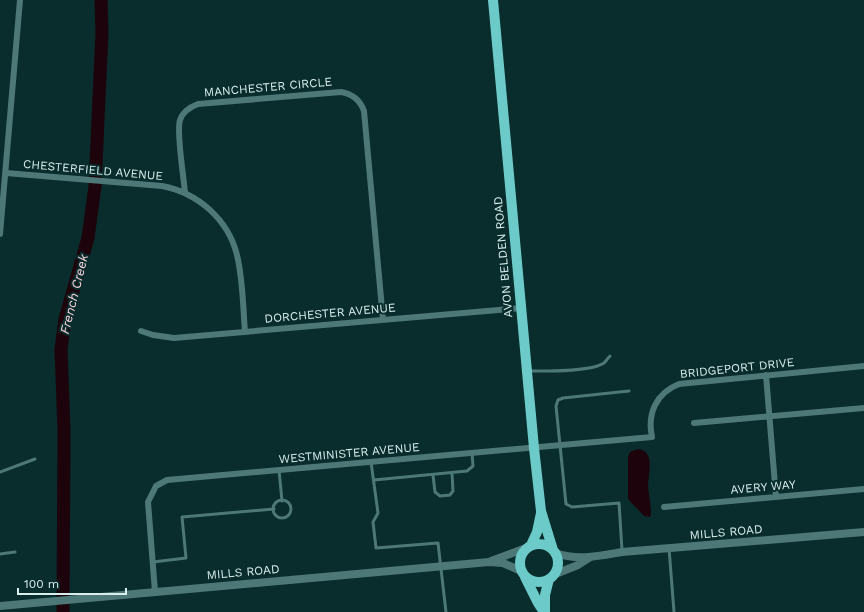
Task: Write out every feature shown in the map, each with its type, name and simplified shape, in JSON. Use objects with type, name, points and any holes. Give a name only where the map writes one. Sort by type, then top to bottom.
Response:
[{"type":"main road","name":"AVON BELDEN ROAD","points":[[493,0],[534,448],[541,511],[554,552]]},
{"type":"main road","name":"AVON BELDEN ROAD","points":[[528,547],[537,532],[541,511]]},
{"type":"main road","points":[[542,544],[554,552],[558,565],[551,577],[544,595],[544,612],[519,565],[522,553],[528,547],[542,544]]},
{"type":"main road","points":[[523,574],[536,582],[543,582],[551,577]]},
{"type":"street","points":[[0,234],[20,0]]},
{"type":"street","name":"MANCHESTER CIRCLE","points":[[185,193],[179,125],[183,114],[192,106],[198,104],[341,92],[352,95],[358,100],[364,111],[383,320]]},
{"type":"street","name":"CHESTERFIELD AVENUE","points":[[6,173],[162,186],[185,193],[199,201],[214,214],[231,239],[238,262],[245,332]]},
{"type":"street","name":"DORCHESTER AVENUE","points":[[141,331],[153,335],[174,338],[521,308]]},
{"type":"street","name":"BRIDGEPORT DRIVE","points":[[652,437],[650,425],[653,408],[658,399],[670,388],[683,383],[864,366]]},
{"type":"street","points":[[766,375],[776,497]]},
{"type":"street","points":[[694,423],[864,408]]},
{"type":"street","name":"WESTMINISTER AVENUE","points":[[155,592],[148,508],[150,496],[156,486],[162,482],[279,470],[652,437]]},
{"type":"street","name":"AVERY WAY","points":[[664,507],[864,489]]},
{"type":"street","name":"MILLS ROAD","points":[[554,552],[569,557],[590,558],[622,552],[864,532]]},
{"type":"street","name":"MILLS ROAD","points":[[489,562],[528,547]]},
{"type":"street","name":"MILLS ROAD","points":[[551,577],[590,558]]},
{"type":"street","name":"MILLS ROAD","points":[[0,606],[489,562],[503,563],[523,574]]},
{"type":"lane","points":[[527,371],[564,370],[596,366],[604,363],[610,356]]},
{"type":"lane","points":[[622,552],[619,503],[572,507],[566,504],[556,406],[558,400],[563,398],[629,391]]},
{"type":"lane","points":[[374,480],[467,472],[473,466],[472,453]]},
{"type":"lane","points":[[0,472],[35,459]]},
{"type":"lane","points":[[371,462],[378,513],[373,522],[376,548],[438,543],[446,612]]},
{"type":"lane","points":[[279,470],[282,501]]},
{"type":"lane","points":[[433,475],[435,492],[440,496],[445,496],[450,495],[453,491],[452,473]]},
{"type":"lane","points":[[282,501],[287,502],[290,506],[289,514],[284,518],[279,517],[274,513],[274,509],[276,503],[282,501]]},
{"type":"lane","points":[[152,562],[186,558],[182,518],[274,509]]},
{"type":"lane","points":[[669,548],[674,612]]},
{"type":"lane","points":[[0,554],[14,552]]},
{"type":"shaded area","points":[[638,449],[644,451],[649,458],[650,470],[648,486],[651,511],[650,517],[644,516],[628,499],[628,457],[630,452]]},
{"type":"waterway","name":"French Creek","points":[[63,612],[64,431],[61,349],[65,319],[88,238],[95,186],[102,32],[101,0]]}]
